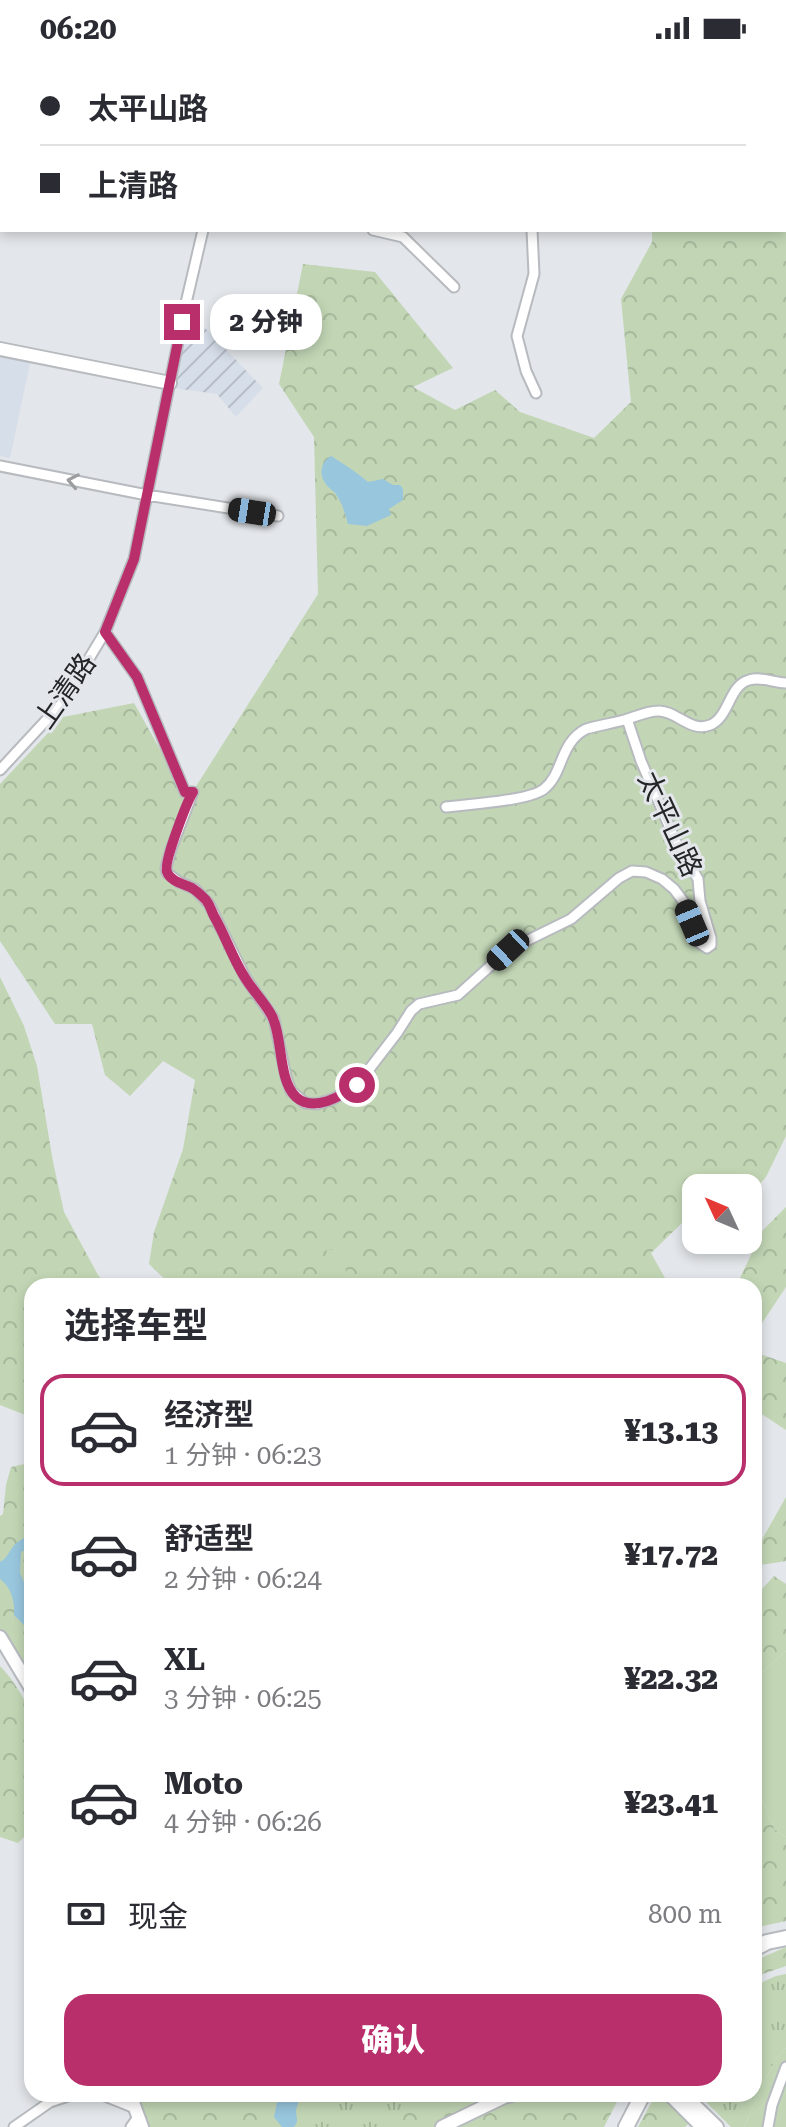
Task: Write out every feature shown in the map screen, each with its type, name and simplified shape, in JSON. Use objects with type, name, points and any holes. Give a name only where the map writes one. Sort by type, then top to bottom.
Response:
[{"type":"main road","points":[[762,1945],[786,1938]]},
{"type":"main road","points":[[616,2127],[629,2102]]},
{"type":"main road","points":[[626,2127],[639,2102]]},
{"type":"street","name":"上清路","points":[[0,770],[63,702],[105,632],[134,559],[203,232]]},
{"type":"street","points":[[382,232],[403,237],[454,287]]},
{"type":"street","points":[[532,232],[534,274],[517,336],[526,371],[536,393]]},
{"type":"street","points":[[0,349],[170,383]]},
{"type":"street","points":[[0,466],[147,495],[278,516]]},
{"type":"street","name":"太平山路","points":[[105,632],[137,677],[185,792],[193,792],[171,849],[167,873],[195,889],[209,904],[245,977],[274,1019],[291,1091],[305,1103],[317,1104],[333,1099],[357,1085],[419,1004],[458,995],[508,950],[571,919],[619,878],[632,871],[646,872],[674,889],[683,901],[701,944],[707,948],[711,945],[698,879],[676,842],[641,761],[627,719]]},
{"type":"street","points":[[446,807],[527,796],[544,789],[553,777],[566,747],[577,733],[586,729],[657,710],[697,727],[709,726],[749,680],[786,683]]},
{"type":"street","points":[[0,1637],[24,1676]]},
{"type":"street","points":[[768,2127],[772,2105],[786,2067]]},
{"type":"street","points":[[14,2127],[50,2102]]},
{"type":"street","points":[[111,2102],[137,2120]]},
{"type":"street","points":[[442,2127],[494,2102]]},
{"type":"street","points":[[677,2102],[702,2127]]},
{"type":"street","points":[[691,2102],[717,2127]]},
{"type":"shaded area","points":[[188,310],[263,388],[236,417],[217,394],[173,388]]},
{"type":"shaded area","points":[[0,356],[30,363],[10,458],[0,456]]},
{"type":"green space","points":[[652,232],[786,232],[786,1136],[762,1181],[762,1174],[682,1174],[682,1223],[651,1253],[665,1278],[164,1278],[149,1264],[154,1232],[183,1149],[195,1080],[163,1061],[130,1096],[105,1075],[92,1024],[55,1024],[0,941],[0,784],[63,717],[134,703],[188,799],[318,594],[314,437],[279,384],[303,264],[375,272],[453,368],[413,387],[455,410],[495,390],[520,412],[594,438],[631,402],[621,299],[652,242]]},
{"type":"green space","points":[[0,977],[24,1026],[37,1066],[64,1212],[101,1278],[24,1278],[24,1414],[0,1405]]},
{"type":"green space","points":[[786,1207],[786,1287],[762,1323],[762,1278],[740,1278],[751,1254],[762,1254],[762,1232]]},
{"type":"green space","points":[[327,1249],[348,1251],[345,1278],[323,1278]]},
{"type":"green space","points":[[762,1355],[786,1363],[786,1430],[762,1414]]},
{"type":"green space","points":[[24,1464],[24,1667],[0,1636],[0,1516],[3,1514],[11,1467]]},
{"type":"green space","points":[[786,1497],[786,1561],[762,1565],[762,1539]]},
{"type":"green space","points":[[774,1576],[786,1584],[786,1651],[762,1673],[762,1589]]},
{"type":"green space","points":[[786,1651],[786,1837],[775,1830],[762,1799],[762,1673]]},
{"type":"green space","points":[[0,1666],[24,1700],[24,1837],[18,1843],[0,1837]]},
{"type":"green space","points":[[762,1799],[775,1830],[786,1837],[786,1921],[762,1926]]},
{"type":"green space","points":[[786,1947],[786,1966],[762,1974],[762,1958]]},
{"type":"green space","points":[[786,1974],[786,2048],[775,2060],[762,2088],[762,1982]]},
{"type":"green space","points":[[786,2048],[786,2127],[744,2127],[756,2102],[762,2102],[762,2088],[775,2060]]},
{"type":"green space","points":[[134,2102],[466,2102],[429,2127],[146,2127]]},
{"type":"green space","points":[[144,2102],[328,2102],[310,2127],[155,2127]]},
{"type":"green space","points":[[416,2102],[489,2102],[442,2127],[386,2127]]},
{"type":"green space","points":[[500,2102],[617,2102],[604,2127],[449,2127]]},
{"type":"green space","points":[[652,2102],[671,2102],[691,2121],[685,2127],[638,2127]]},
{"type":"green space","points":[[706,2102],[756,2102],[744,2127],[731,2127]]},
{"type":"water","points":[[331,456],[368,482],[383,479],[400,485],[403,500],[389,509],[391,515],[367,526],[348,524],[340,500],[321,473]]},
{"type":"water","points":[[24,1538],[20,1573],[24,1582],[24,1625],[14,1615],[12,1595],[0,1579],[0,1562]]},
{"type":"water","points":[[277,2102],[298,2102],[294,2127],[282,2127],[274,2117]]},
{"type":"route","points":[[182,322],[134,559],[105,632],[137,677],[185,792],[193,792],[177,830],[167,873],[195,889],[209,904],[245,977],[274,1019],[291,1091],[305,1103],[317,1104],[357,1085]]}]
